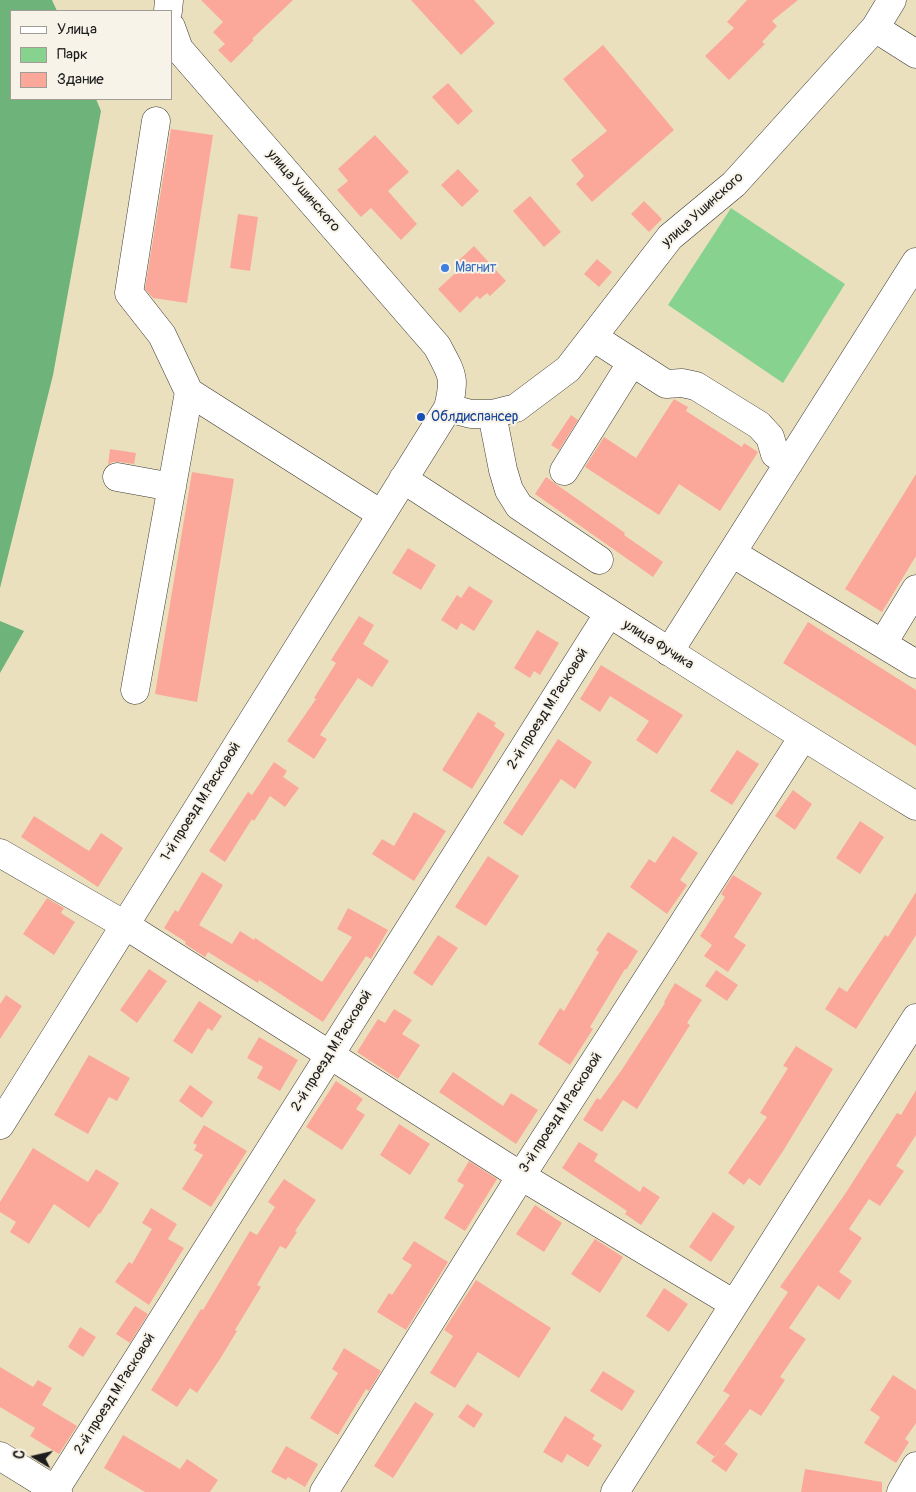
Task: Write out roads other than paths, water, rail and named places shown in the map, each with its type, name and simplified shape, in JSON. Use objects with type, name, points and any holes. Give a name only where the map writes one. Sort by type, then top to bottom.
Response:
[{"type":"street","name":"улица Ушинского","points":[[448,408],[471,414],[492,414],[516,408],[568,369],[670,237],[734,184],[875,28],[888,2]]},
{"type":"street","points":[[875,28],[916,54]]},
{"type":"street","name":"улица Ушинского","points":[[172,30],[179,49],[437,346],[451,373],[453,386],[448,408],[403,479]]},
{"type":"street","points":[[156,121],[128,293],[162,335],[189,392],[381,514]]},
{"type":"street","points":[[669,652],[916,262]]},
{"type":"street","points":[[593,337],[666,384],[682,383],[696,386],[760,425],[770,437],[775,454],[789,463]]},
{"type":"street","points":[[564,471],[632,362]]},
{"type":"street","points":[[135,690],[189,392]]},
{"type":"street","points":[[492,414],[502,470],[509,490],[519,506],[599,560]]},
{"type":"street","points":[[117,477],[172,487]]},
{"type":"street","name":"1-й проезд М.Расковой","points":[[0,1125],[403,479]]},
{"type":"street","name":"улица Фучика","points":[[403,479],[669,652],[916,806]]},
{"type":"street","points":[[732,553],[916,664]]},
{"type":"street","points":[[883,643],[916,589]]},
{"type":"street","name":"2-й проезд М.Расковой","points":[[56,1491],[609,613]]},
{"type":"street","name":"3-й проезд М.Расковой","points":[[324,1492],[521,1176],[803,737]]},
{"type":"street","points":[[0,852],[125,925],[521,1176],[734,1304]]},
{"type":"street","points":[[615,1492],[916,1018]]},
{"type":"street","points":[[0,1456],[56,1491]]},
{"type":"street","points":[[901,1492],[916,1466]]},
{"type":"place","name":"Магнит","points":[[445,268]]},
{"type":"place","name":"Облдиспансер","points":[[421,417]]}]
